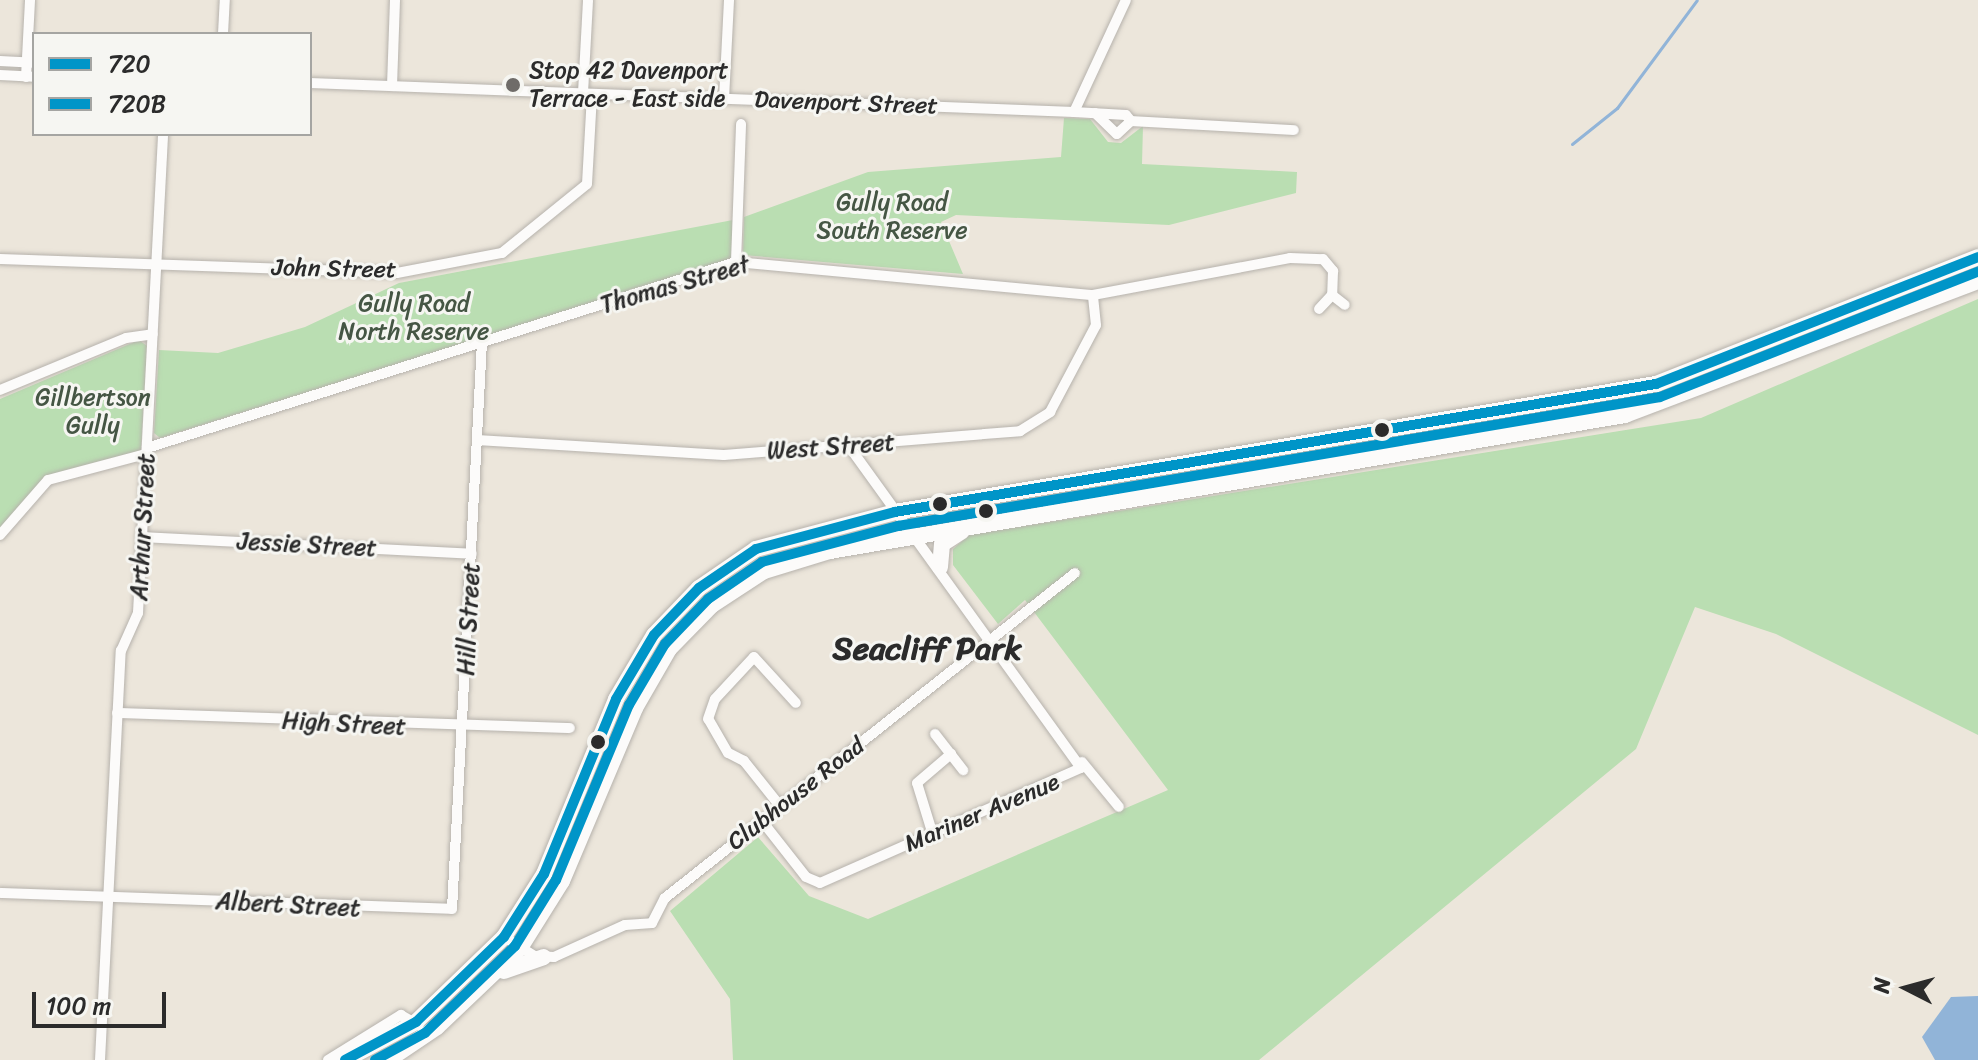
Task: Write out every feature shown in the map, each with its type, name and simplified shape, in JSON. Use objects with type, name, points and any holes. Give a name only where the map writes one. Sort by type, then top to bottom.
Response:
[{"type":"main road","points":[[388,1060],[504,937],[544,874],[616,699],[676,610],[756,549],[895,512],[1656,384],[1978,257]]},
{"type":"main road","points":[[345,1060],[420,1029],[494,977],[520,948],[542,913],[635,708],[689,626],[764,571],[915,535],[1625,415],[1978,281]]},
{"type":"main road","points":[[1069,485],[1065,500],[1108,503]]},
{"type":"main road","points":[[940,567],[947,538],[986,523]]},
{"type":"main road","points":[[494,977],[549,957],[540,945],[542,913]]},
{"type":"street","points":[[0,75],[30,77],[30,0]]},
{"type":"street","points":[[223,32],[225,0]]},
{"type":"street","points":[[392,86],[395,0]]},
{"type":"street","name":"John Street","points":[[0,259],[397,273],[502,253],[587,184],[588,0]]},
{"type":"street","points":[[724,99],[729,0]]},
{"type":"street","points":[[1074,112],[1126,0]]},
{"type":"street","points":[[0,61],[30,63]]},
{"type":"street","name":"Davenport Street","points":[[312,83],[1095,113],[1131,121],[1294,130]]},
{"type":"street","name":"Davenport Street","points":[[1095,113],[1117,134],[1131,121]]},
{"type":"street","points":[[736,262],[741,124]]},
{"type":"street","name":"Arthur Street","points":[[100,1060],[121,651],[138,613],[163,136]]},
{"type":"street","name":"Thomas Street","points":[[0,535],[48,480],[736,262],[1093,295],[1290,258],[1323,259],[1333,271],[1332,295]]},
{"type":"street","name":"West Street","points":[[477,440],[724,455],[849,446],[1034,426],[1050,412],[1096,325],[1093,295]]},
{"type":"street","points":[[1319,309],[1332,295],[1345,305]]},
{"type":"street","points":[[0,390],[126,338],[153,334]]},
{"type":"street","name":"Hill Street","points":[[455,895],[482,342]]},
{"type":"street","name":"Mariner Avenue","points":[[762,821],[815,883],[1072,774],[1082,762],[989,644],[940,567],[895,512],[849,446]]},
{"type":"street","name":"Jessie Street","points":[[141,537],[472,554]]},
{"type":"street","name":"Clubhouse Road","points":[[549,957],[625,925],[652,923],[665,898],[1075,573]]},
{"type":"street","points":[[780,806],[744,761],[728,753],[708,719],[715,699],[754,657],[796,703]]},
{"type":"street","name":"High Street","points":[[117,713],[452,729],[463,722],[570,728]]},
{"type":"street","points":[[935,734],[963,770]]},
{"type":"street","points":[[933,835],[917,783],[951,754]]},
{"type":"street","points":[[1082,762],[1119,807]]},
{"type":"street","points":[[0,893],[108,897]]},
{"type":"street","name":"Albert Street","points":[[108,897],[444,912],[455,895]]},
{"type":"street","points":[[504,937],[520,948],[549,957]]},
{"type":"street","points":[[328,1060],[396,1017],[420,1029]]},
{"type":"green space","name":"Gully Road South Reserve","points":[[1064,118],[1090,119],[1108,142],[1121,143],[1143,126],[1142,164],[1297,172],[1296,193],[1169,225],[956,215],[941,222],[963,274],[743,255],[744,217],[868,172],[1061,157]]},
{"type":"green space","name":"Gully Road North Reserve","points":[[733,220],[731,260],[160,438],[154,433],[159,350],[218,353],[305,327],[399,283]]},
{"type":"green space","points":[[1978,299],[1978,735],[1776,634],[1695,607],[1636,749],[1259,1060],[733,1060],[730,999],[670,911],[758,837],[809,896],[868,919],[1168,790],[1025,600],[998,624],[953,565],[953,549],[969,535],[1701,418]]},
{"type":"green space","name":"Gillbertson Gully","points":[[139,340],[147,346],[141,451],[44,478],[0,529],[0,399]]},
{"type":"water","points":[[1978,996],[1978,1060],[1935,1060],[1922,1037],[1951,997]]},
{"type":"waterway","points":[[1572,144],[1617,108],[1697,0]]},
{"type":"transit line","name":"720","points":[[345,1060],[416,1022],[504,937],[544,874],[616,699],[654,635],[699,588],[756,549],[895,512],[1656,384],[1978,257]]},
{"type":"transit line","name":"720B","points":[[375,1060],[425,1033],[515,946],[556,880],[629,705],[665,644],[708,599],[762,562],[898,526],[1660,397],[1978,272]]},
{"type":"place","name":"Stop 42 Davenport Terrace - East side","points":[[513,85]]},
{"type":"district","name":"Seacliff Park","points":[[927,649]]}]
